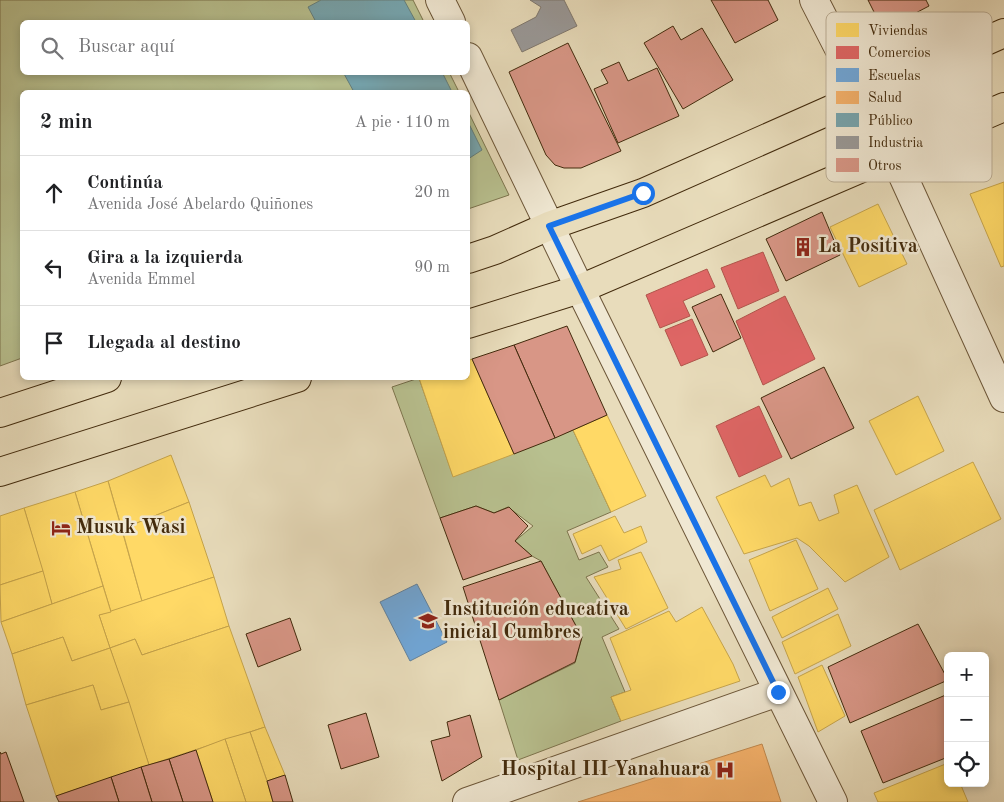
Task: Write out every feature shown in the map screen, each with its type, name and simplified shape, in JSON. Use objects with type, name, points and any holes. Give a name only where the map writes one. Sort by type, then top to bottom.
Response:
[{"type":"main road","points":[[992,37],[1004,32]]},
{"type":"main road","points":[[992,112],[1004,107]]},
{"type":"main road","points":[[470,258],[495,250],[549,226],[643,193],[826,112]]},
{"type":"main road","points":[[470,323],[580,289],[828,182]]},
{"type":"main road","points":[[0,413],[101,380]]},
{"type":"main road","points":[[0,472],[291,380]]},
{"type":"street","points":[[440,0],[450,20]]},
{"type":"street","points":[[814,0],[826,24]]},
{"type":"street","points":[[470,60],[549,226],[833,802]]},
{"type":"street","points":[[906,182],[1004,398]]},
{"type":"street","points":[[467,802],[778,692]]},
{"type":"green space","points":[[0,0],[413,0],[423,20],[20,20],[20,75],[450,75],[458,90],[20,90],[20,359],[0,366]]},
{"type":"green space","points":[[470,115],[509,195],[470,208]]},
{"type":"green space","points":[[413,380],[420,380],[453,476],[573,430],[611,512],[567,531],[579,560],[599,552],[608,567],[586,577],[619,629],[602,637],[625,692],[611,697],[621,721],[518,760],[499,700],[575,663],[582,637],[541,561],[532,556],[515,541],[533,526],[508,507],[494,513],[476,506],[440,518],[392,387]]},
{"type":"building: Viviendas","points":[[1004,182],[1004,266],[1001,267],[970,194]]},
{"type":"building: Viviendas","points":[[878,204],[907,264],[859,287],[830,227]]},
{"type":"building: Viviendas","points":[[472,359],[514,454],[453,477],[420,380],[470,380],[470,360]]},
{"type":"building: Viviendas","points":[[918,396],[944,451],[896,475],[869,421]]},
{"type":"building: Viviendas","points":[[607,415],[646,496],[611,512],[573,430]]},
{"type":"building: Viviendas","points":[[171,455],[189,502],[122,529],[108,481]]},
{"type":"building: Viviendas","points":[[973,462],[1001,519],[900,570],[874,510]]},
{"type":"building: Viviendas","points":[[765,475],[771,487],[789,478],[799,506],[811,502],[819,521],[839,513],[834,495],[857,485],[889,557],[845,582],[809,546],[797,538],[744,554],[716,497]]},
{"type":"building: Viviendas","points":[[108,481],[142,601],[111,612],[75,492]]},
{"type":"building: Viviendas","points":[[75,492],[103,586],[52,604],[24,508]]},
{"type":"building: Viviendas","points":[[189,502],[214,577],[142,601],[122,529]]},
{"type":"building: Viviendas","points":[[24,508],[43,571],[0,585],[0,516]]},
{"type":"building: Viviendas","points":[[615,516],[624,533],[641,526],[647,542],[609,561],[601,545],[582,554],[573,534]]},
{"type":"building: Viviendas","points":[[796,540],[818,589],[770,611],[749,560]]},
{"type":"building: Viviendas","points":[[641,552],[668,608],[626,629],[594,577],[621,569],[618,560]]},
{"type":"building: Viviendas","points":[[43,571],[52,604],[1,622],[0,585]]},
{"type":"building: Viviendas","points":[[214,577],[229,626],[142,655],[135,639],[110,648],[99,615]]},
{"type":"building: Viviendas","points":[[103,586],[111,612],[99,615],[110,648],[72,661],[63,637],[12,654],[1,622]]},
{"type":"building: Viviendas","points":[[828,588],[838,609],[782,638],[772,617]]},
{"type":"building: Viviendas","points":[[702,607],[733,664],[740,681],[621,721],[611,697],[631,690],[610,638],[669,611],[676,622]]},
{"type":"building: Viviendas","points":[[838,614],[851,646],[795,674],[782,642]]},
{"type":"building: Viviendas","points":[[229,626],[265,727],[149,765],[110,648],[135,639],[142,655]]},
{"type":"building: Viviendas","points":[[63,637],[72,661],[110,648],[129,702],[101,710],[93,685],[26,705],[12,654]]},
{"type":"building: Viviendas","points":[[822,665],[845,716],[818,732],[798,677]]},
{"type":"building: Viviendas","points":[[93,685],[101,710],[129,702],[149,765],[56,796],[26,705]]},
{"type":"building: Viviendas","points":[[265,727],[285,775],[267,781],[250,732]]},
{"type":"building: Viviendas","points":[[250,732],[273,802],[246,802],[225,739]]},
{"type":"building: Viviendas","points":[[225,739],[246,802],[213,802],[196,750]]},
{"type":"building: Viviendas","points":[[944,765],[944,787],[962,787],[968,802],[878,802],[874,793]]},
{"type":"building: Comercios","points":[[763,252],[779,291],[738,309],[721,268]]},
{"type":"building: Comercios","points":[[707,269],[715,287],[683,301],[690,316],[660,328],[646,295]]},
{"type":"building: Comercios","points":[[785,296],[815,359],[763,385],[736,321]]},
{"type":"building: Comercios","points":[[692,319],[708,355],[681,366],[665,330]]},
{"type":"building: Comercios","points":[[759,406],[782,457],[739,477],[716,426]]},
{"type":"building: Escuelas","points":[[417,584],[447,642],[410,661],[380,602]]},
{"type":"building: Salud","name":"Hospital III Yanahuara","points":[[762,744],[781,802],[578,802]]},
{"type":"building: Público","points":[[321,0],[404,0],[415,20],[315,20],[308,7]]},
{"type":"building: Público","points":[[345,75],[444,75],[451,90],[353,90]]},
{"type":"building: Público","points":[[470,126],[482,150],[470,158]]},
{"type":"building: Industria","points":[[530,0],[564,0],[577,26],[522,52],[511,30],[536,17],[541,7]]},
{"type":"building: Otros","points":[[711,0],[768,0],[778,20],[735,43]]},
{"type":"building: Otros","points":[[868,0],[926,0],[929,6],[918,12],[874,12]]},
{"type":"building: Otros","points":[[673,26],[681,40],[702,28],[733,80],[683,109],[644,43]]},
{"type":"building: Otros","points":[[568,43],[621,151],[581,168],[564,168],[555,165],[546,155],[509,72]]},
{"type":"building: Otros","points":[[619,62],[628,81],[657,68],[679,116],[618,143],[594,89],[608,83],[601,70]]},
{"type":"building: Otros","name":"La Positiva","points":[[822,212],[840,255],[786,281],[766,239]]},
{"type":"building: Otros","points":[[721,294],[741,338],[713,352],[692,307]]},
{"type":"building: Otros","points":[[567,326],[607,415],[555,438],[514,345]]},
{"type":"building: Otros","points":[[514,345],[555,438],[514,454],[472,359]]},
{"type":"building: Otros","points":[[824,367],[854,428],[791,459],[761,398]]},
{"type":"building: Otros","points":[[476,506],[494,513],[509,507],[528,526],[515,541],[532,556],[463,580],[440,518]]},
{"type":"building: Otros","points":[[541,561],[582,637],[575,662],[499,700],[463,587]]},
{"type":"building: Otros","points":[[290,618],[301,650],[258,667],[246,634]]},
{"type":"building: Otros","points":[[918,624],[944,673],[944,682],[850,723],[828,667]]},
{"type":"building: Otros","points":[[944,696],[944,759],[883,783],[861,731]]},
{"type":"building: Otros","points":[[366,713],[379,757],[341,769],[328,725]]},
{"type":"building: Otros","points":[[470,715],[482,757],[442,781],[431,741],[450,736],[447,722]]},
{"type":"building: Otros","points":[[196,750],[213,802],[183,802],[169,759]]},
{"type":"building: Otros","points":[[0,752],[1,754],[6,752],[24,802],[0,802]]},
{"type":"building: Otros","points":[[169,759],[183,802],[152,802],[141,767]]},
{"type":"building: Otros","points":[[141,767],[152,802],[119,802],[111,777]]},
{"type":"building: Otros","points":[[285,775],[293,802],[273,802],[267,781]]},
{"type":"building: Otros","points":[[111,777],[119,802],[59,802],[56,796]]},
{"type":"place","name":"La Positiva","points":[[803,247]]},
{"type":"place","name":"Musuk Wasi","points":[[61,528]]},
{"type":"place","name":"Institución educativa inicial Cumbres","points":[[428,621]]},
{"type":"place","name":"Hospital III Yanahuara","points":[[725,770]]},
{"type":"route","points":[[643,193],[549,226],[778,692]]}]
